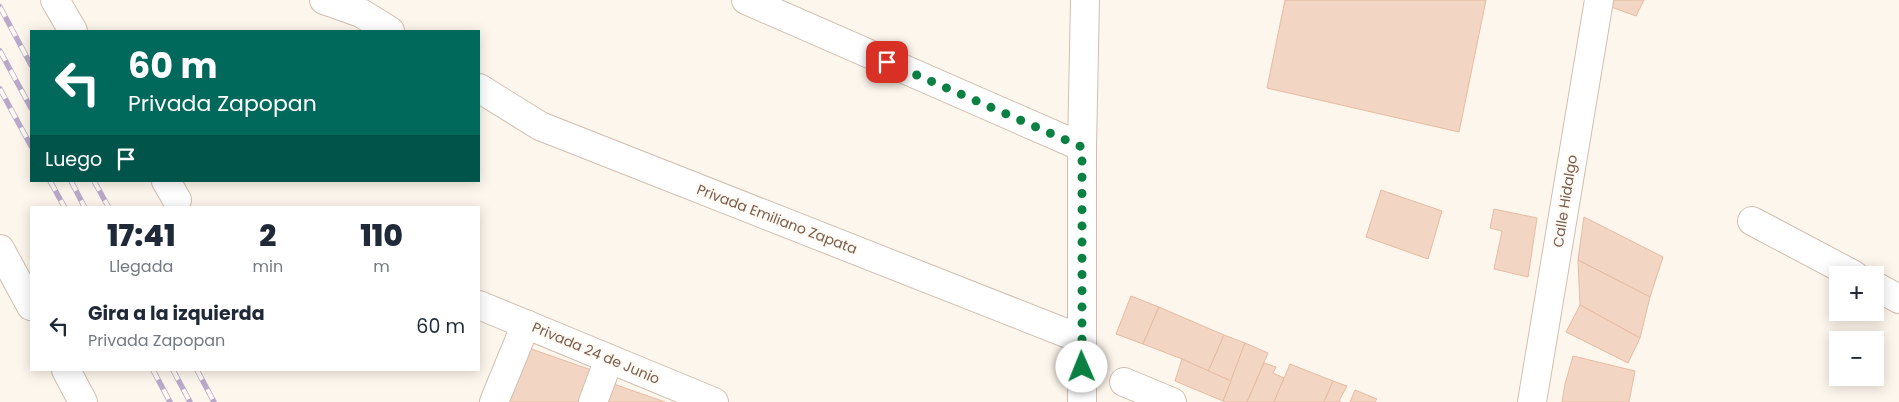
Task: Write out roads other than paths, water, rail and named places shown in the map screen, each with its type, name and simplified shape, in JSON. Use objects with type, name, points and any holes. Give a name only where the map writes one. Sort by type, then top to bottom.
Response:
[{"type":"street","points":[[55,0],[72,30]]},
{"type":"street","points":[[324,0],[361,13],[388,30]]},
{"type":"street","points":[[746,0],[1082,147]]},
{"type":"street","points":[[1082,402],[1082,147],[1085,0]]},
{"type":"street","name":"Calle Hidalgo","points":[[1532,402],[1599,0]]},
{"type":"street","name":"Privada Emiliano Zapata","points":[[480,89],[540,126],[1081,339]]},
{"type":"street","points":[[1752,222],[1837,266]]},
{"type":"street","points":[[0,249],[30,304]]},
{"type":"street","points":[[1884,291],[1899,299]]},
{"type":"street","name":"Privada 24 de Junio","points":[[480,305],[714,402]]},
{"type":"street","points":[[494,402],[526,324]]},
{"type":"street","points":[[593,402],[610,359]]},
{"type":"street","points":[[67,371],[83,402]]},
{"type":"street","points":[[1124,382],[1172,402]]},
{"type":"railway","points":[[0,7],[30,63]]},
{"type":"railway","points":[[0,51],[30,106]]},
{"type":"railway","points":[[0,89],[30,144]]},
{"type":"railway","points":[[51,182],[64,206]]},
{"type":"railway","points":[[72,182],[84,206]]},
{"type":"railway","points":[[95,182],[108,206]]},
{"type":"railway","points":[[154,371],[170,402]]},
{"type":"railway","points":[[174,371],[190,402]]},
{"type":"railway","points":[[198,371],[214,402]]}]
